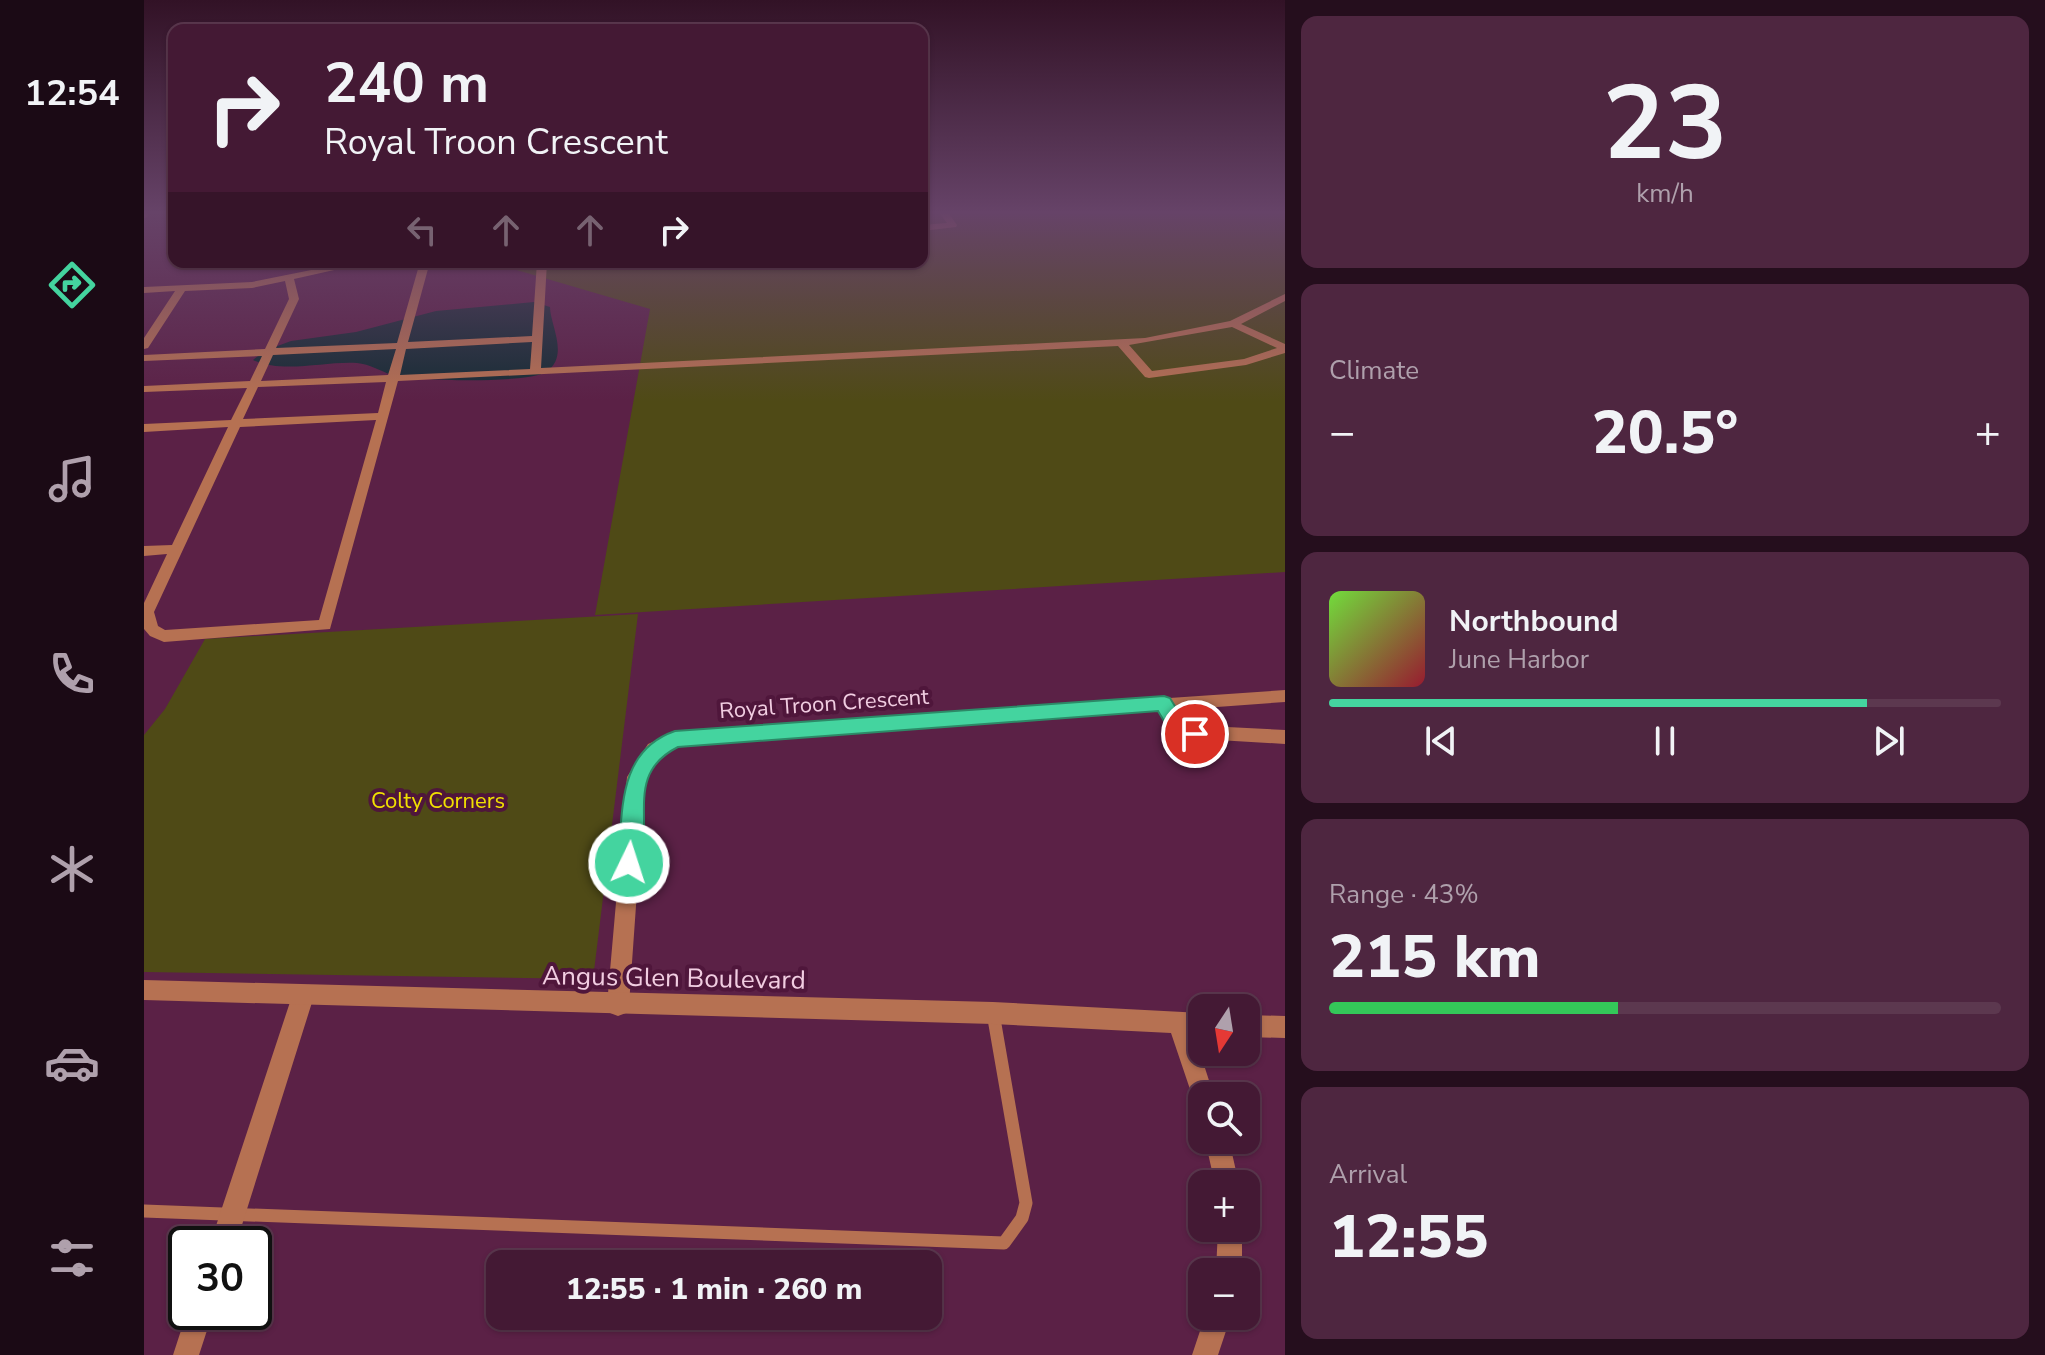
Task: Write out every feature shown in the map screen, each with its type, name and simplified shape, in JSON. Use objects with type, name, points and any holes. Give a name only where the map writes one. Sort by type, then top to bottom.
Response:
[{"type":"street","points":[[144,290],[181,290],[310,274]]},
{"type":"street","points":[[289,279],[294,299],[148,604],[147,623],[153,631],[164,636],[325,625],[405,345],[422,274]]},
{"type":"street","points":[[535,372],[541,274]]},
{"type":"street","points":[[144,346],[181,290]]},
{"type":"street","points":[[144,389],[1122,343],[1233,324],[1285,297]]},
{"type":"street","points":[[1233,324],[1285,349]]},
{"type":"street","points":[[144,358],[537,339]]},
{"type":"street","points":[[1122,343],[1149,375],[1246,362],[1285,349]]},
{"type":"street","points":[[144,428],[383,416]]},
{"type":"street","points":[[144,551],[175,549]]},
{"type":"street","name":"Royal Troon Crescent","points":[[618,1005],[636,777],[654,749],[675,739],[1285,696]]},
{"type":"street","points":[[1164,704],[1184,731],[1285,737]]},
{"type":"street","name":"Angus Glen Boulevard","points":[[144,990],[993,1013],[1188,1024]]},
{"type":"street","points":[[229,1226],[303,996]]},
{"type":"street","points":[[1260,1026],[1285,1027]]},
{"type":"street","points":[[186,1355],[194,1330]]},
{"type":"street","points":[[1205,1355],[1213,1330]]},
{"type":"lane","points":[[144,1211],[1004,1243],[1015,1232],[1026,1203],[993,1013]]},
{"type":"green space","points":[[531,274],[1285,274],[1285,572],[595,615],[650,309]]},
{"type":"green space","name":"Colty Corners","points":[[638,614],[593,979],[144,972],[144,735],[165,709],[205,639]]},
{"type":"water","points":[[534,302],[550,307],[558,349],[553,365],[535,376],[495,380],[423,379],[392,375],[357,363],[291,367],[253,360],[264,351],[291,341],[356,332],[436,311]]},
{"type":"route","points":[[629,863],[636,777],[654,749],[675,739],[1164,704],[1177,726],[1195,734]]}]
